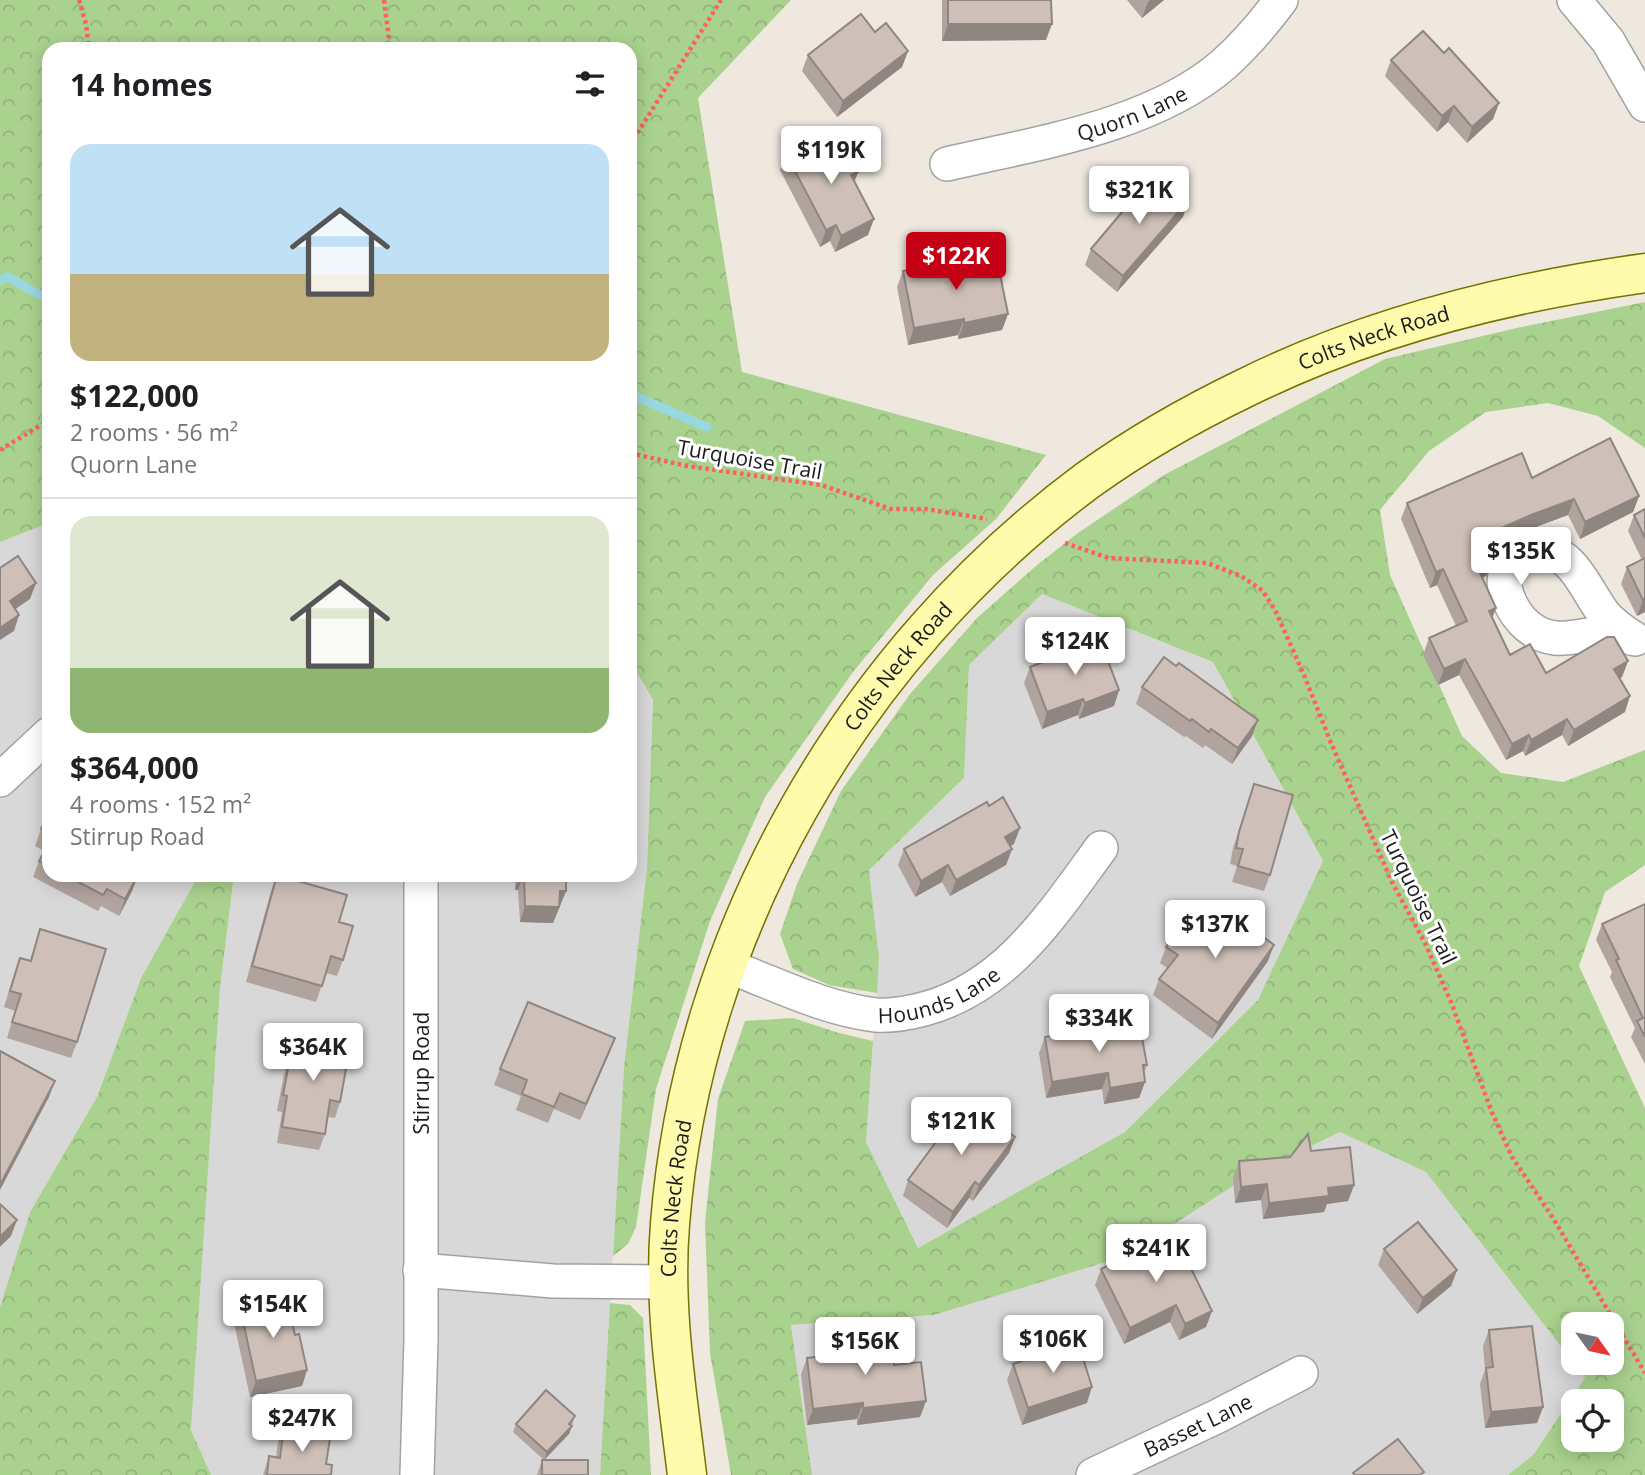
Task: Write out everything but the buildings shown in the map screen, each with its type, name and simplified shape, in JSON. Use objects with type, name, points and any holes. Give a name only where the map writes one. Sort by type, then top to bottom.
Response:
[{"type":"street","name":"Quorn Lane","points":[[947,164],[1092,130],[1143,111],[1192,86],[1223,65],[1259,29],[1281,0]]},
{"type":"street","points":[[1574,0],[1608,41],[1645,105]]},
{"type":"street","name":"Colts Neck Road","points":[[687,1475],[669,1331],[668,1282],[670,1226],[678,1147],[693,1075],[725,965],[758,886],[796,813],[840,739],[903,654],[958,594],[1029,529],[1092,477],[1164,431],[1247,387],[1313,358],[1400,327],[1491,301],[1587,281],[1645,273]]},
{"type":"street","points":[[0,780],[42,741]]},
{"type":"street","name":"Hounds Lane","points":[[725,965],[838,1008],[865,1013],[909,1013],[942,1004],[981,984],[1013,959],[1039,932],[1101,848]]},
{"type":"street","name":"Stirrup Road","points":[[417,1475],[421,1339],[421,882]]},
{"type":"street","points":[[420,1270],[553,1281],[668,1282]]},
{"type":"street","name":"Basset Lane","points":[[1093,1475],[1301,1373]]},
{"type":"path","points":[[79,0],[88,42]]},
{"type":"path","points":[[384,0],[388,42]]},
{"type":"path","points":[[637,134],[721,0]]},
{"type":"path","points":[[0,450],[42,424]]},
{"type":"path","name":"Turquoise Trail","points":[[637,455],[687,466],[821,485],[891,509],[926,509],[1029,529]]},
{"type":"path","name":"Turquoise Trail","points":[[1086,551],[1109,558],[1208,563],[1241,576],[1263,591],[1276,612],[1304,675],[1392,882],[1426,943],[1512,1157],[1553,1218],[1645,1373]]},
{"type":"shaded area","points":[[42,526],[42,882],[195,882],[141,978],[97,1097],[30,1212],[0,1307],[0,542]]},
{"type":"shaded area","points":[[1042,594],[1213,662],[1323,861],[1259,1000],[1125,1133],[918,1248],[866,1142],[879,958],[869,870],[964,778],[969,665]]},
{"type":"shaded area","points":[[637,673],[653,700],[647,868],[624,1067],[600,1475],[211,1475],[191,1430],[220,988],[233,882],[637,882]]},
{"type":"shaded area","points":[[1340,1132],[1426,1172],[1561,1347],[1561,1376],[1585,1378],[1578,1389],[1561,1389],[1561,1414],[1533,1455],[1508,1475],[812,1475],[791,1325],[934,1315]]},
{"type":"green space","points":[[0,0],[791,0],[698,98],[742,372],[1046,455],[996,519],[933,575],[853,672],[765,797],[710,921],[656,1089],[636,1227],[628,1244],[613,1256],[624,1067],[647,868],[653,700],[637,673],[637,42],[42,42],[42,526],[0,542]]},
{"type":"green space","points":[[1645,302],[1645,448],[1598,416],[1548,403],[1486,412],[1429,451],[1380,510],[1390,575],[1462,736],[1501,773],[1563,782],[1645,750],[1645,865],[1605,892],[1579,966],[1645,1108],[1645,1475],[1508,1475],[1533,1455],[1561,1414],[1561,1452],[1624,1452],[1624,1389],[1578,1389],[1585,1378],[1584,1376],[1624,1376],[1624,1312],[1561,1312],[1561,1346],[1426,1172],[1340,1132],[1248,1176],[1125,1256],[934,1315],[791,1325],[812,1475],[731,1475],[710,1353],[705,1222],[718,1099],[745,1021],[793,1018],[873,1041],[866,1142],[918,1248],[1125,1132],[1258,1000],[1323,861],[1213,662],[1042,594],[969,665],[964,778],[869,870],[879,958],[877,993],[829,985],[793,969],[780,934],[797,884],[841,791],[910,694],[977,618],[1037,565],[1078,533],[1164,475],[1385,359],[1521,327]]},
{"type":"green space","points":[[195,882],[233,882],[220,988],[191,1430],[211,1475],[0,1475],[0,1307],[30,1212],[97,1097],[141,978]]},
{"type":"green space","points":[[610,1303],[630,1305],[643,1318],[651,1475],[600,1475]]},
{"type":"waterway","points":[[0,280],[8,277],[42,296]]},
{"type":"waterway","points":[[637,397],[707,427]]}]
